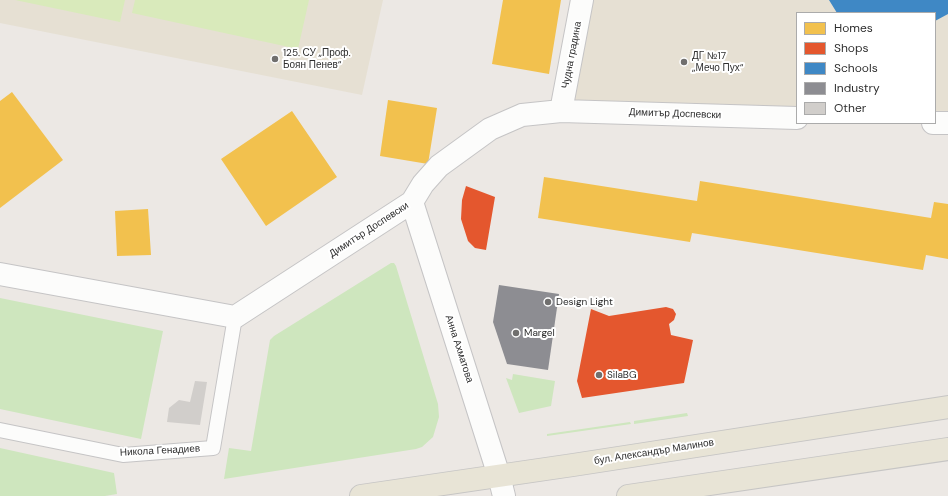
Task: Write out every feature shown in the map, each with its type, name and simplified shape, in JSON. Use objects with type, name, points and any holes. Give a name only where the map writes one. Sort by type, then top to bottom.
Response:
[{"type":"main road","name":"бул. Александър Малинов","points":[[361,496],[502,486],[948,407]]},
{"type":"main road","points":[[628,496],[948,449]]},
{"type":"street","name":"Чудна градина","points":[[561,111],[582,0]]},
{"type":"street","name":"Димитър Доспевски","points":[[235,317],[412,202],[423,184],[439,166],[490,129],[522,115],[561,111],[796,118]]},
{"type":"street","points":[[936,123],[948,124]]},
{"type":"street","name":"Анна Ахматова","points":[[412,202],[502,486]]},
{"type":"street","points":[[0,274],[235,317]]},
{"type":"lane","name":"Никола Генадиев","points":[[0,430],[123,455],[213,448],[235,317]]},
{"type":"shaded area","name":"125. СУ „Проф. Боян Пенев“","points":[[0,0],[383,0],[362,95],[0,23]]},
{"type":"shaded area","name":"ДГ №17 „Мечо Пух“","points":[[582,0],[948,0],[948,123],[936,123],[936,12],[796,12],[796,118],[561,111]]},
{"type":"green space","points":[[15,0],[125,0],[120,22]]},
{"type":"green space","points":[[135,0],[309,0],[298,49],[132,13]]},
{"type":"green space","points":[[391,263],[394,263],[396,266],[438,404],[439,417],[433,437],[422,447],[416,449],[224,479],[229,448],[251,451],[270,340],[274,336]]},
{"type":"green space","points":[[0,298],[163,331],[141,439],[0,409]]},
{"type":"green space","points":[[513,374],[555,381],[551,406],[519,413],[506,378],[512,380]]},
{"type":"green space","points":[[687,413],[688,416],[634,424],[634,421]]},
{"type":"green space","points":[[630,422],[631,424],[547,436],[547,434]]},
{"type":"green space","points":[[0,448],[114,473],[117,494],[105,496],[0,496]]},
{"type":"building: Homes","points":[[503,0],[561,0],[549,74],[492,64]]},
{"type":"building: Homes","points":[[12,92],[63,160],[0,208],[0,101]]},
{"type":"building: Homes","points":[[388,100],[437,108],[428,164],[380,156]]},
{"type":"building: Homes","points":[[292,111],[337,177],[266,226],[221,159]]},
{"type":"building: Homes","points":[[544,177],[697,201],[700,181],[931,218],[934,202],[948,204],[948,259],[926,255],[923,270],[692,233],[690,242],[538,218]]},
{"type":"building: Homes","points":[[148,209],[151,255],[117,256],[115,211]]},
{"type":"building: Shops","points":[[466,186],[495,197],[486,250],[475,248],[468,241],[461,219],[462,200]]},
{"type":"building: Shops","points":[[666,307],[673,309],[676,314],[674,320],[669,324],[671,335],[693,340],[684,383],[582,398],[577,381],[591,309],[609,316]]},
{"type":"building: Schools","points":[[829,0],[948,0],[948,14],[936,20],[936,12],[836,12]]},
{"type":"building: Industry","points":[[499,285],[559,294],[548,370],[507,364],[493,322]]},
{"type":"building: Other","points":[[195,381],[207,382],[200,425],[167,422],[169,408],[179,400],[190,402]]},
{"type":"place","name":"125. СУ „Проф. Боян Пенев“","points":[[275,59]]},
{"type":"place","name":"ДГ №17 „Мечо Пух“","points":[[684,62]]},
{"type":"place","name":"Design Light","points":[[548,302]]},
{"type":"place","name":"Margel","points":[[516,333]]},
{"type":"place","name":"SilaBG","points":[[599,375]]}]
